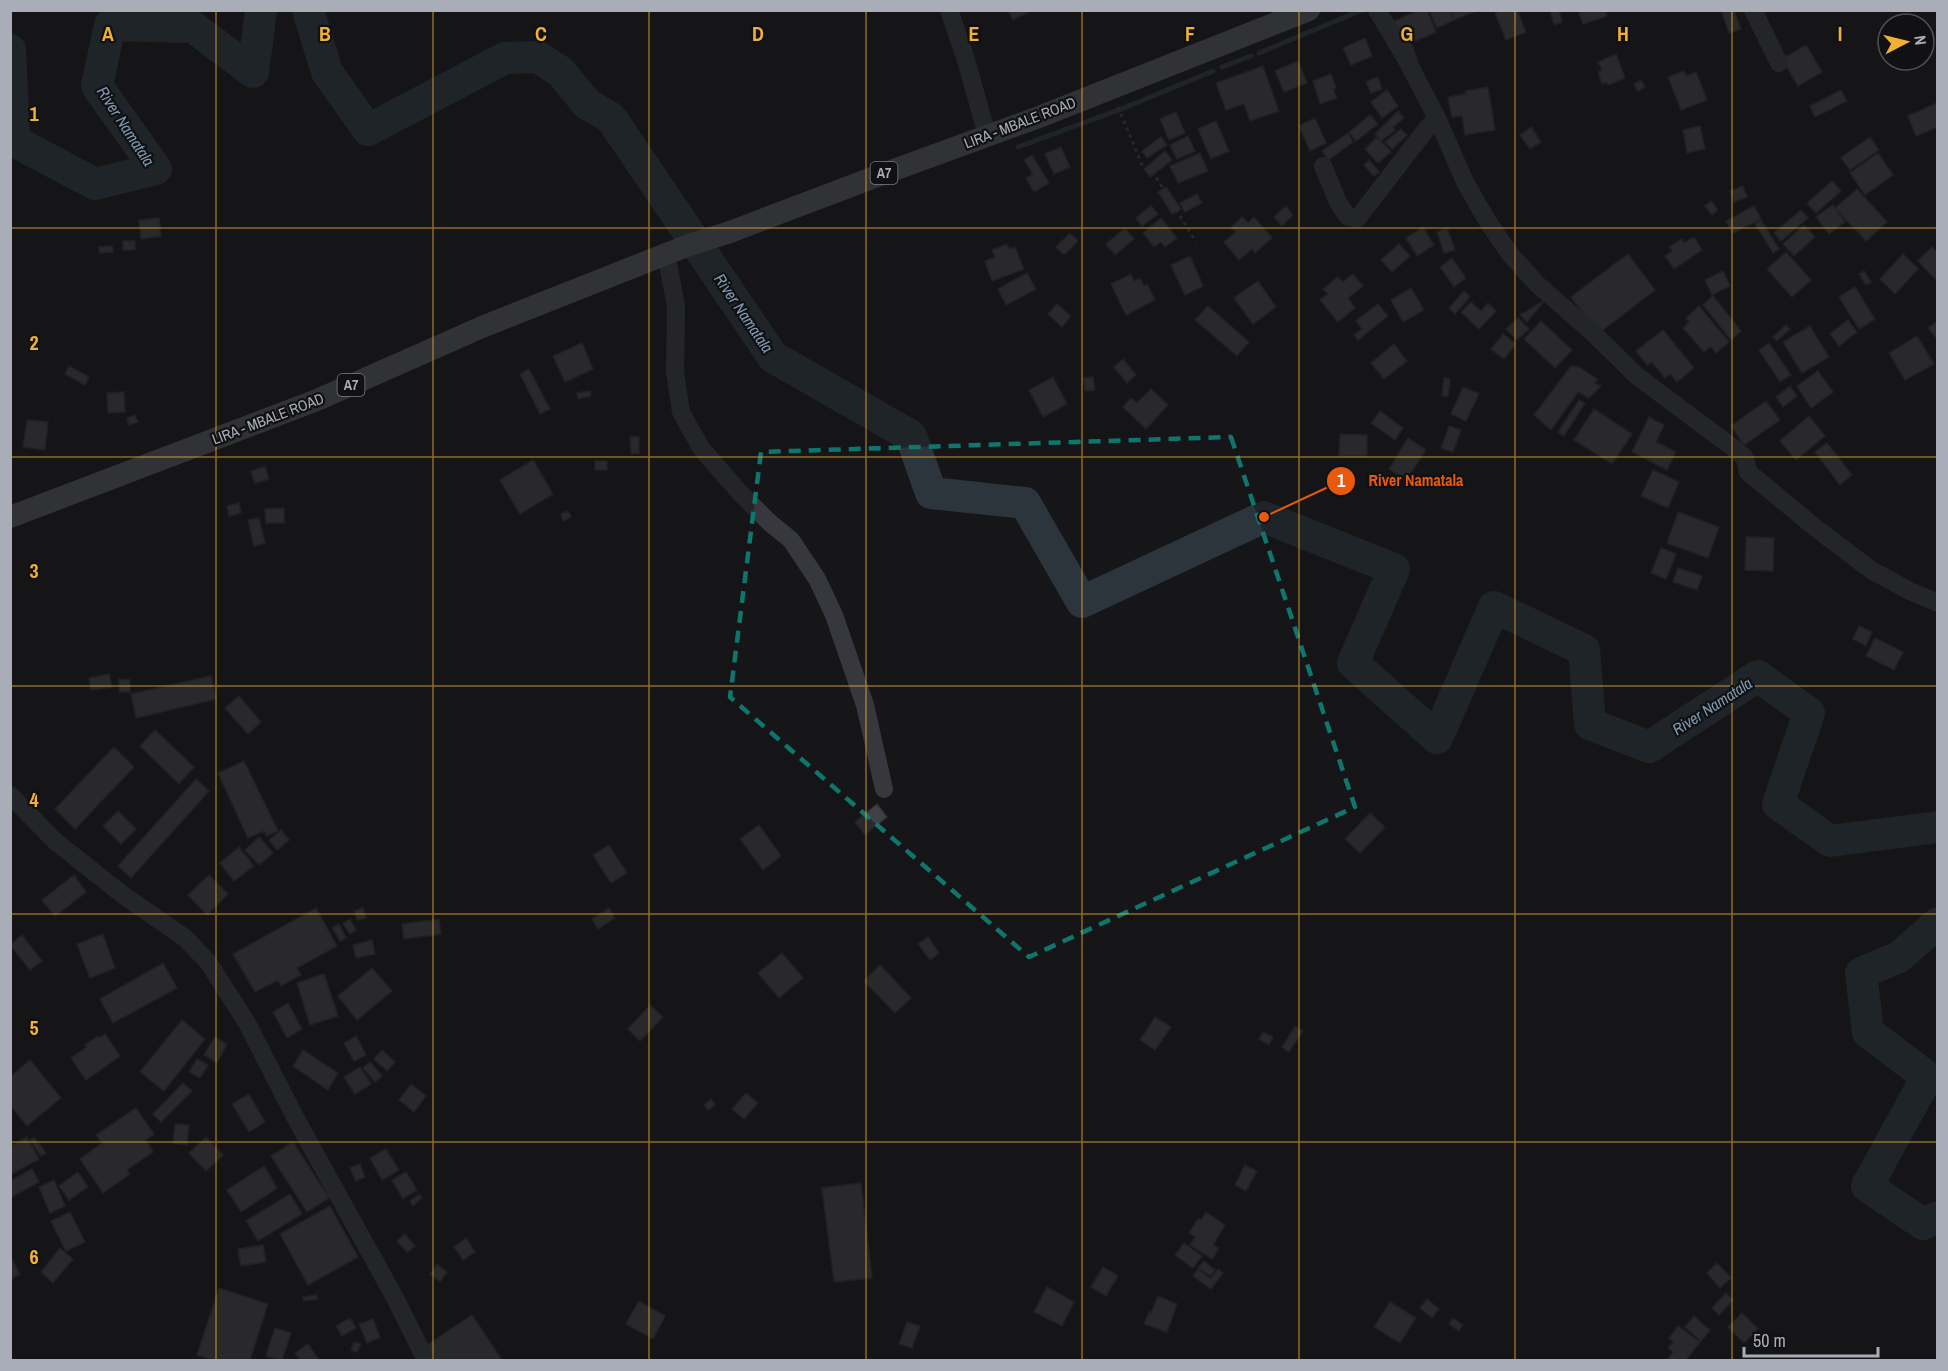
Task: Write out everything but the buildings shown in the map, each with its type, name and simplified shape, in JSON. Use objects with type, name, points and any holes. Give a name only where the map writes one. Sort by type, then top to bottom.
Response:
[{"type":"main road","name":"LIRA - MBALE ROAD","points":[[10,517],[317,400],[482,327],[688,245],[730,232],[987,135],[1309,10]]},
{"type":"street","points":[[949,10],[987,135]]},
{"type":"street","points":[[1753,10],[1779,63]]},
{"type":"street","points":[[1379,11],[1418,79],[1465,182],[1488,222],[1509,254],[1538,285],[1591,331],[1637,376],[1736,450],[1745,458],[1748,472],[1817,529],[1871,570],[1938,603]]},
{"type":"street","points":[[1323,166],[1338,202],[1347,216],[1357,219],[1437,118]]},
{"type":"street","points":[[666,254],[676,306],[675,372],[681,412],[701,448],[741,494],[791,540],[817,579],[834,615],[865,705],[884,789]]},
{"type":"street","points":[[10,795],[55,841],[123,895],[185,938],[208,962],[247,1023],[426,1360]]},
{"type":"path","points":[[1110,88],[1143,167],[1154,174],[1196,242]]},
{"type":"highlighted area","points":[[1231,437],[1355,807],[1029,957],[730,697],[761,452]]},
{"type":"waterway","name":"River Namatala","points":[[10,50],[14,141],[95,184],[156,169],[97,86],[110,25],[193,27],[253,72],[261,10]]},
{"type":"waterway","name":"River Namatala","points":[[308,10],[327,72],[368,130],[505,58],[538,57],[561,72],[587,104],[611,118],[773,357],[911,436],[931,493],[1025,503],[1082,602],[1264,517],[1394,569],[1353,663],[1437,738],[1494,607],[1584,650],[1590,724],[1649,747],[1758,676],[1809,713],[1778,804],[1830,841],[1938,827]]},
{"type":"waterway","points":[[1259,53],[1362,10]]},
{"type":"waterway","points":[[1222,67],[1251,56]]},
{"type":"waterway","points":[[1018,147],[1124,108],[1213,71]]},
{"type":"waterway","name":"River Namatala","points":[[1938,923],[1899,957],[1861,973],[1868,1032],[1927,1077],[1867,1186],[1923,1224],[1938,1217]]},
{"type":"place","name":"River Namatala","points":[[1264,517]]}]
